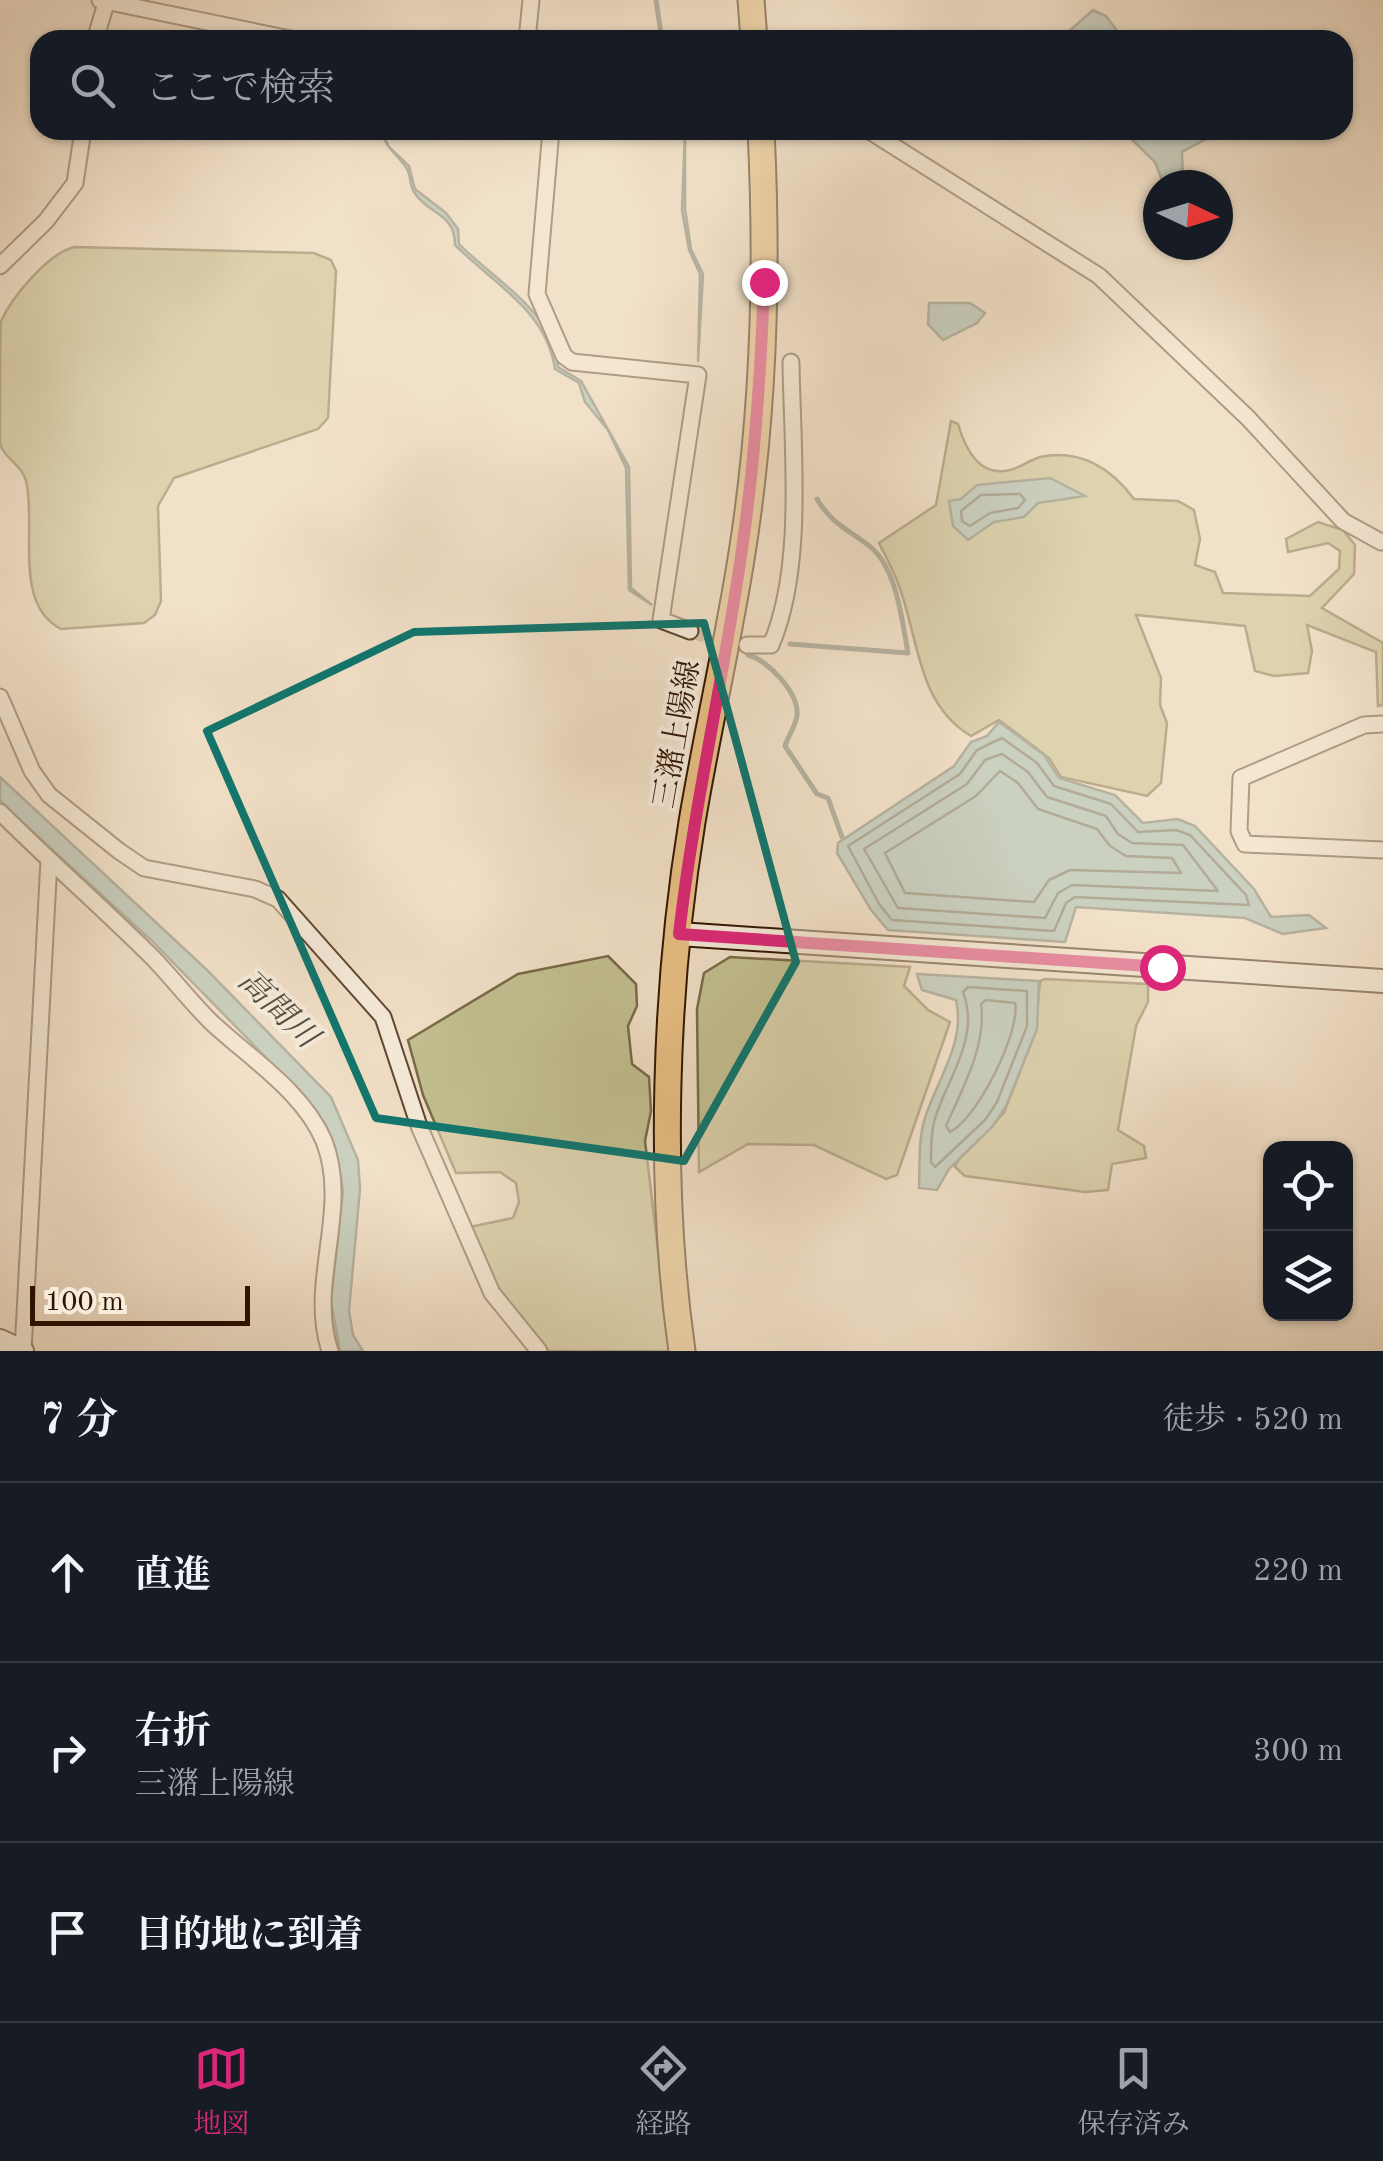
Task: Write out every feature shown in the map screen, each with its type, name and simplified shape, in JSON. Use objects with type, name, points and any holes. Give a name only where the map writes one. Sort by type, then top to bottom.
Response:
[{"type":"main road","points":[[751,0],[753,30]]},
{"type":"main road","name":"三潴上陽線","points":[[682,1351],[670,1150],[679,934],[692,825],[742,553],[752,470],[764,282],[761,140]]},
{"type":"street","points":[[98,30],[105,0],[248,30]]},
{"type":"street","points":[[528,30],[530,0]]},
{"type":"street","points":[[0,266],[46,221],[75,184],[82,140]]},
{"type":"street","points":[[550,140],[537,294],[564,356],[572,362],[698,375],[661,620],[690,631]]},
{"type":"street","points":[[884,140],[1099,276],[1248,418],[1343,521],[1382,542]]},
{"type":"street","points":[[746,645],[771,645],[785,589],[790,551],[791,362]]},
{"type":"street","points":[[0,697],[32,771],[64,807],[144,868],[255,889],[278,899],[383,1017],[419,1126],[492,1293],[539,1351]]},
{"type":"street","points":[[1383,724],[1364,725],[1241,778],[1239,831],[1245,844],[1383,850]]},
{"type":"street","points":[[0,812],[154,959],[208,1019],[302,1105],[323,1140],[333,1174],[333,1212],[322,1294],[323,1330],[330,1351]]},
{"type":"street","points":[[0,1341],[22,1351],[49,860]]},
{"type":"street","points":[[679,934],[1383,981]]},
{"type":"highlighted area","points":[[704,623],[796,962],[684,1161],[376,1118],[207,731],[414,632]]},
{"type":"shaded area","points":[[75,247],[314,253],[331,260],[336,271],[328,418],[318,429],[174,478],[158,506],[161,601],[155,615],[144,623],[61,629],[46,617],[36,602],[31,583],[26,481],[0,444],[1,321],[32,277],[54,257]]},
{"type":"shaded area","points":[[951,421],[958,424],[975,459],[990,470],[1010,470],[1055,455],[1082,458],[1105,470],[1134,499],[1178,501],[1194,510],[1200,539],[1195,565],[1215,572],[1223,593],[1310,596],[1339,569],[1340,551],[1328,543],[1288,552],[1286,539],[1318,522],[1343,530],[1355,545],[1354,574],[1322,608],[1383,643],[1383,705],[1378,706],[1376,652],[1307,625],[1312,651],[1308,673],[1274,676],[1255,671],[1245,626],[1136,615],[1161,678],[1160,705],[1167,723],[1161,783],[1147,796],[1061,777],[1049,758],[999,720],[971,736],[953,723],[930,688],[899,586],[879,543],[936,505]]},
{"type":"shaded area","points":[[608,956],[636,984],[637,1006],[628,1026],[632,1064],[649,1077],[651,1111],[645,1141],[670,1351],[548,1351],[502,1297],[470,1227],[513,1218],[519,1202],[516,1183],[500,1172],[456,1173],[423,1095],[408,1040],[518,974]]},
{"type":"shaded area","points":[[730,957],[910,967],[904,986],[928,1010],[950,1022],[897,1175],[886,1179],[814,1145],[748,1144],[699,1172],[697,1009],[704,973]]},
{"type":"shaded area","points":[[1040,981],[1148,984],[1148,1002],[1136,1026],[1118,1130],[1144,1146],[1146,1158],[1112,1164],[1108,1190],[1085,1192],[965,1176],[955,1167],[960,1156],[1004,1113],[1035,1033]]},
{"type":"water","points":[[1093,10],[1106,16],[1116,30],[1070,30]]},
{"type":"water","points":[[685,140],[685,209],[691,249],[703,274],[698,362],[700,274],[689,250],[682,210]]},
{"type":"water","points":[[1132,140],[1204,140],[1182,152],[1183,170],[1158,170]]},
{"type":"water","points":[[389,147],[409,166],[415,189],[446,213],[458,229],[459,244],[534,313],[554,347],[558,367],[581,381],[629,467],[631,588],[652,605],[629,590],[626,468],[608,430],[585,402],[579,383],[555,369],[550,348],[530,314],[455,245],[451,226],[420,200],[411,186],[407,169]]},
{"type":"water","points":[[929,303],[970,303],[985,313],[977,323],[943,340],[928,324]]},
{"type":"water","points":[[1050,478],[1085,496],[1038,503],[1024,517],[994,522],[968,540],[953,526],[949,501],[961,499],[977,485]]},
{"type":"water","points":[[999,722],[1044,755],[1059,778],[1115,795],[1143,823],[1178,819],[1195,826],[1254,889],[1271,917],[1309,915],[1326,928],[1283,934],[1245,918],[1076,907],[1065,942],[888,930],[871,910],[837,853],[838,843],[954,766],[971,742],[987,736]]},
{"type":"water","points":[[0,777],[207,970],[331,1097],[358,1160],[360,1189],[349,1311],[353,1335],[363,1351],[340,1351],[331,1302],[343,1190],[335,1147],[326,1126],[293,1085],[152,941],[11,812],[0,800]]},
{"type":"water","points":[[917,974],[1039,981],[1037,1029],[1006,1106],[993,1126],[949,1169],[937,1190],[919,1188],[921,1135],[954,1046],[958,1016],[956,1000],[922,990]]},
{"type":"waterway","points":[[656,0],[660,30]]},
{"type":"waterway","points":[[790,644],[908,653],[897,595],[886,566],[868,545],[834,520],[817,499]]},
{"type":"waterway","points":[[748,655],[773,670],[793,697],[797,715],[785,746],[817,794],[828,798],[842,837]]},
{"type":"tunnel","points":[[690,631],[733,641]]},
{"type":"route","points":[[764,282],[760,373],[742,553],[692,825],[679,934],[1162,967]]},
{"type":"water label","name":"高間川","points":[[279,1008]]}]
